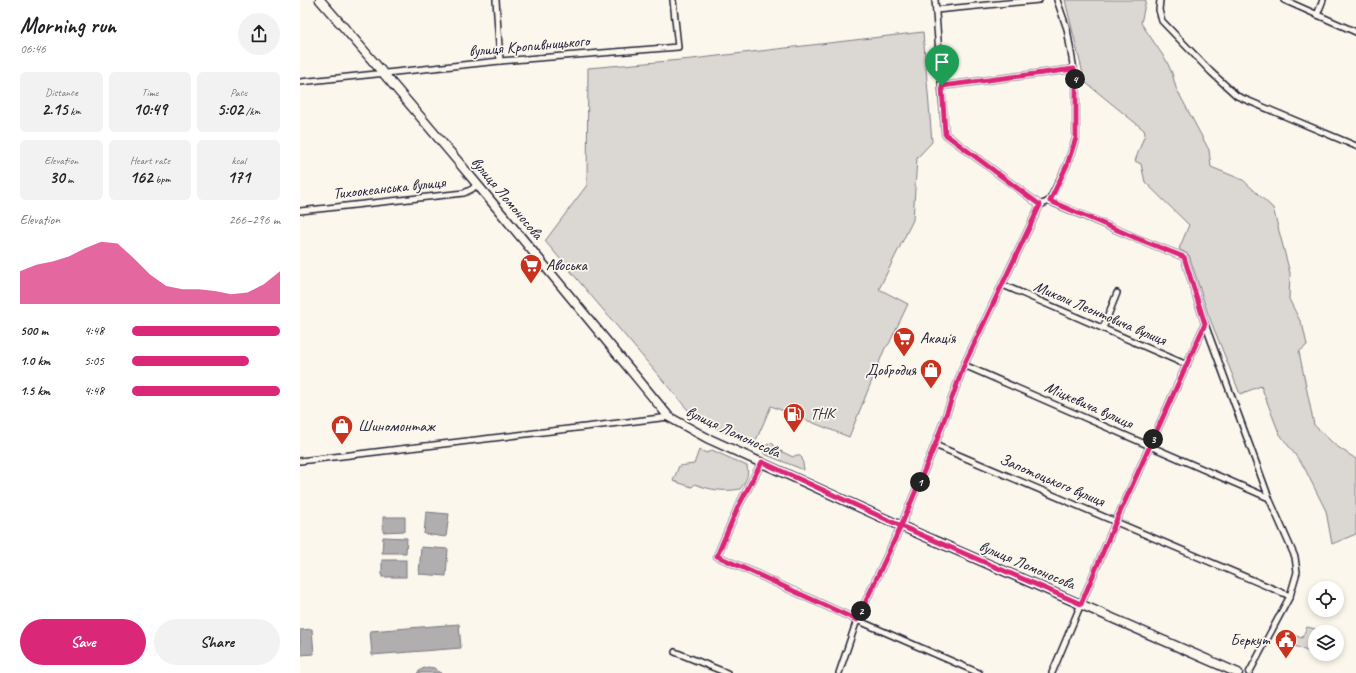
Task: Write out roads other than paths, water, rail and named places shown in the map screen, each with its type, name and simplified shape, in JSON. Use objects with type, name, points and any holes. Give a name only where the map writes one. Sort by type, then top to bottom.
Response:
[{"type":"main road","name":"вулиця Ломоносова","points":[[320,0],[477,184],[669,417],[707,438],[901,526],[1238,673]]},
{"type":"street","points":[[496,0],[500,61]]},
{"type":"street","name":"вулиця Кропивницького","points":[[300,82],[369,75],[383,72],[500,61],[678,47],[673,0]]},
{"type":"street","points":[[935,0],[945,134],[1040,205]]},
{"type":"street","points":[[936,10],[1039,0]]},
{"type":"street","points":[[839,673],[857,620],[901,526],[935,445],[964,365],[1040,205],[1050,201],[1067,165],[1076,138],[1076,82],[1067,29],[1057,0]]},
{"type":"street","points":[[1160,0],[1159,10],[1162,21],[1211,72],[1237,96],[1356,146]]},
{"type":"street","points":[[1284,0],[1356,32]]},
{"type":"street","points":[[1317,15],[1323,0]]},
{"type":"street","points":[[942,86],[1074,69]]},
{"type":"street","name":"Тихоокеанська вулиця","points":[[300,211],[464,193],[472,189],[477,184]]},
{"type":"street","points":[[1050,201],[1184,257],[1205,324],[1269,498],[1295,557],[1298,572],[1290,596],[1249,673]]},
{"type":"street","name":"Миколи Леонтовича вулиця","points":[[1003,285],[1187,365]]},
{"type":"street","points":[[1103,328],[1117,294]]},
{"type":"street","points":[[1052,673],[1116,521],[1205,324]]},
{"type":"street","name":"Міцкевича вулиця","points":[[964,365],[1269,498]]},
{"type":"street","points":[[300,462],[669,417]]},
{"type":"street","name":"Запотоцького вулиця","points":[[935,445],[1290,596]]},
{"type":"street","points":[[762,462],[738,507],[717,556],[857,620],[979,673]]},
{"type":"street","points":[[675,652],[727,673]]},
{"type":"place","name":"Авоська","points":[[531,284]]},
{"type":"place","name":"Акація","points":[[904,358]]},
{"type":"place","name":"Добродия","points":[[931,390]]},
{"type":"place","name":"ТНК","points":[[794,434]]},
{"type":"place","name":"Шиномонтаж","points":[[342,446]]},
{"type":"place","name":"Беркут","points":[[1286,660]]}]
